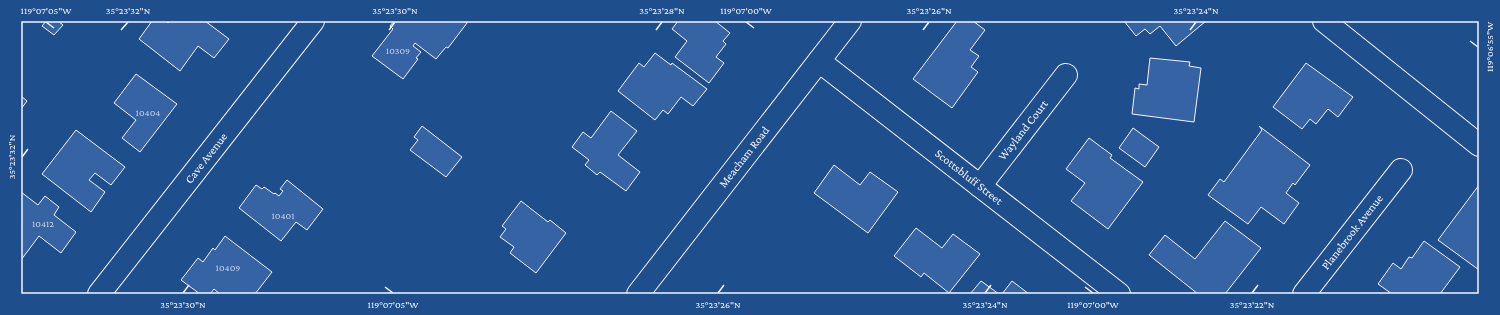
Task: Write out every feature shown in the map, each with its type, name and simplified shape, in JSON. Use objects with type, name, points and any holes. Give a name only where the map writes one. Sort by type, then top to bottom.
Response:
[{"type":"street","name":"Cave Avenue","points":[[99,294],[313,21]]},
{"type":"street","name":"Meacham Road","points":[[638,294],[850,21]]},
{"type":"street","points":[[1324,21],[1479,145]]},
{"type":"street","name":"Scottsbluff Street","points":[[819,61],[1119,294]]},
{"type":"street","name":"Wayland Court","points":[[980,186],[1066,75]]},
{"type":"street","name":"Planebrook Avenue","points":[[1304,294],[1401,170]]},
{"type":"building","points":[[46,21],[58,21],[63,25],[54,35],[42,26]]},
{"type":"building","points":[[152,21],[166,21],[168,23],[170,21],[205,21],[229,39],[214,58],[198,46],[180,71],[139,39]]},
{"type":"building","points":[[394,21],[465,21],[467,23],[448,48],[446,47],[436,59],[415,43],[413,46],[421,52],[416,58],[418,59],[403,79],[372,56],[393,29],[390,26]]},
{"type":"building","points":[[678,21],[715,21],[730,33],[723,41],[726,44],[716,57],[724,63],[709,83],[675,57],[687,41],[672,29]]},
{"type":"building","points":[[957,21],[973,21],[985,30],[970,50],[979,56],[971,67],[978,72],[952,108],[913,79]]},
{"type":"building","points":[[1124,21],[1206,21],[1176,46],[1160,26],[1150,34],[1145,29],[1136,36]]},
{"type":"building","points":[[655,53],[671,65],[672,63],[707,89],[693,106],[681,97],[668,114],[663,110],[655,120],[618,91],[639,63],[644,67]]},
{"type":"building","points":[[1150,58],[1190,62],[1189,66],[1201,68],[1194,122],[1132,114],[1135,88],[1139,89],[1139,84],[1147,85]]},
{"type":"building","points":[[1306,63],[1353,97],[1338,117],[1328,109],[1316,124],[1310,119],[1302,129],[1273,107]]},
{"type":"building","points":[[136,74],[177,104],[140,152],[122,138],[136,120],[114,103]]},
{"type":"building","points":[[21,96],[27,101],[21,109]]},
{"type":"building","points":[[611,111],[637,131],[618,155],[640,172],[626,191],[600,172],[597,175],[585,165],[589,160],[572,147],[583,132],[591,138]]},
{"type":"building","points":[[422,126],[462,157],[446,177],[410,150],[418,140],[414,137]]},
{"type":"building","points":[[1259,126],[1310,165],[1295,185],[1293,183],[1286,193],[1299,203],[1284,224],[1261,207],[1248,224],[1208,195],[1220,179],[1224,182],[1262,130]]},
{"type":"building","points":[[1133,128],[1159,147],[1145,167],[1119,148]]},
{"type":"building","points":[[76,130],[125,167],[111,185],[95,173],[89,180],[105,192],[91,212],[42,174]]},
{"type":"building","points":[[1089,138],[1112,155],[1110,158],[1143,182],[1108,229],[1071,201],[1085,183],[1066,169]]},
{"type":"building","points":[[834,165],[860,185],[870,172],[898,192],[868,233],[814,193]]},
{"type":"building","points":[[287,180],[323,209],[307,230],[296,222],[281,241],[239,208],[256,185],[262,189],[264,187],[279,196],[283,191],[280,189]]},
{"type":"building","points":[[1479,185],[1479,270],[1438,240]]},
{"type":"building","points":[[21,192],[38,205],[45,196],[59,207],[54,215],[76,232],[61,253],[39,236],[21,260]]},
{"type":"building","points":[[521,201],[548,222],[550,220],[566,233],[536,273],[510,253],[514,247],[500,237],[506,229],[502,226]]},
{"type":"building","points":[[1225,221],[1261,248],[1225,294],[1198,294],[1149,255],[1165,235],[1195,259]]},
{"type":"building","points":[[916,228],[942,248],[953,234],[980,254],[949,293],[924,273],[921,277],[894,256]]},
{"type":"building","points":[[225,236],[272,272],[255,294],[220,294],[214,289],[210,294],[200,294],[181,280],[198,258],[203,262],[213,248],[215,250]]},
{"type":"building","points":[[1424,241],[1460,267],[1440,294],[1392,294],[1378,284],[1393,263],[1401,269],[1409,257],[1412,258]]},
{"type":"building","points":[[981,281],[999,294],[970,294]]},
{"type":"building","points":[[1012,281],[1029,294],[1002,294]]}]
